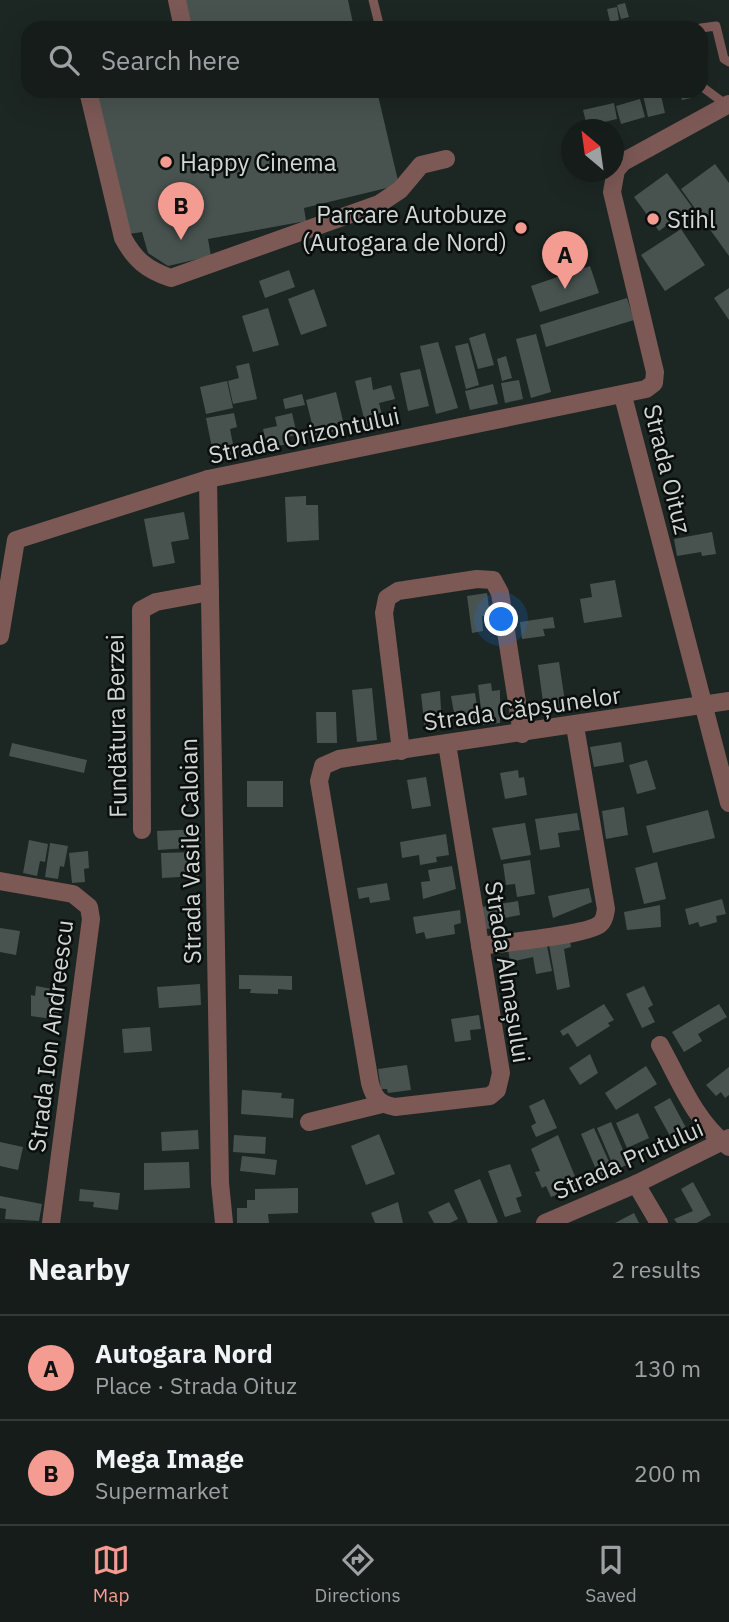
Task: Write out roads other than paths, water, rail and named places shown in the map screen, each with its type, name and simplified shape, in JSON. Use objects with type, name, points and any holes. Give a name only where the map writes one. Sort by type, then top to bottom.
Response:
[{"type":"street","points":[[177,0],[182,21]]},
{"type":"street","points":[[90,98],[123,238],[132,254],[149,270],[171,278],[379,204],[400,190],[421,165],[446,159]]},
{"type":"street","name":"Strada Oituz","points":[[729,105],[634,155],[616,170],[612,192],[655,372],[654,383],[646,390],[623,396],[729,803]]},
{"type":"street","name":"Strada Orizontului","points":[[8,543],[208,479],[623,396]]},
{"type":"street","name":"Strada Vasile Caloian","points":[[208,479],[220,1183],[224,1223]]},
{"type":"street","points":[[0,636],[8,543]]},
{"type":"street","points":[[401,751],[384,613],[387,598],[398,591],[477,579],[493,580],[500,593],[522,734]]},
{"type":"street","name":"Fundătura Berzei","points":[[142,830],[141,610],[156,602],[210,592]]},
{"type":"street","name":"Strada Căpșunelor","points":[[382,1104],[373,1096],[370,1083],[319,781],[323,766],[339,759],[522,734],[729,701]]},
{"type":"street","points":[[480,946],[583,930],[601,924],[604,918],[606,909],[575,726]]},
{"type":"street","name":"Strada Almașului","points":[[309,1122],[382,1104],[412,1107],[478,1098],[498,1090],[501,1073],[447,744]]},
{"type":"street","name":"Strada Ion Andreescu","points":[[0,881],[73,894],[89,907],[92,919],[51,1223]]},
{"type":"street","points":[[660,1045],[701,1119],[727,1143]]},
{"type":"street","name":"Strada Prutului","points":[[545,1223],[727,1143]]},
{"type":"street","points":[[636,1184],[659,1223]]},
{"type":"lane","points":[[373,0],[378,21]]},
{"type":"lane","points":[[708,28],[716,26],[727,60]]},
{"type":"lane","points":[[708,91],[729,105]]},
{"type":"place","name":"Happy Cinema","points":[[166,162]]},
{"type":"place","name":"Stihl","points":[[653,219]]},
{"type":"place","name":"Parcare Autobuze (Autogara de Nord)","points":[[521,228]]},
{"type":"place","name":"Mega Image","points":[[181,240]]},
{"type":"place","name":"Autogara Nord","points":[[565,289]]}]
